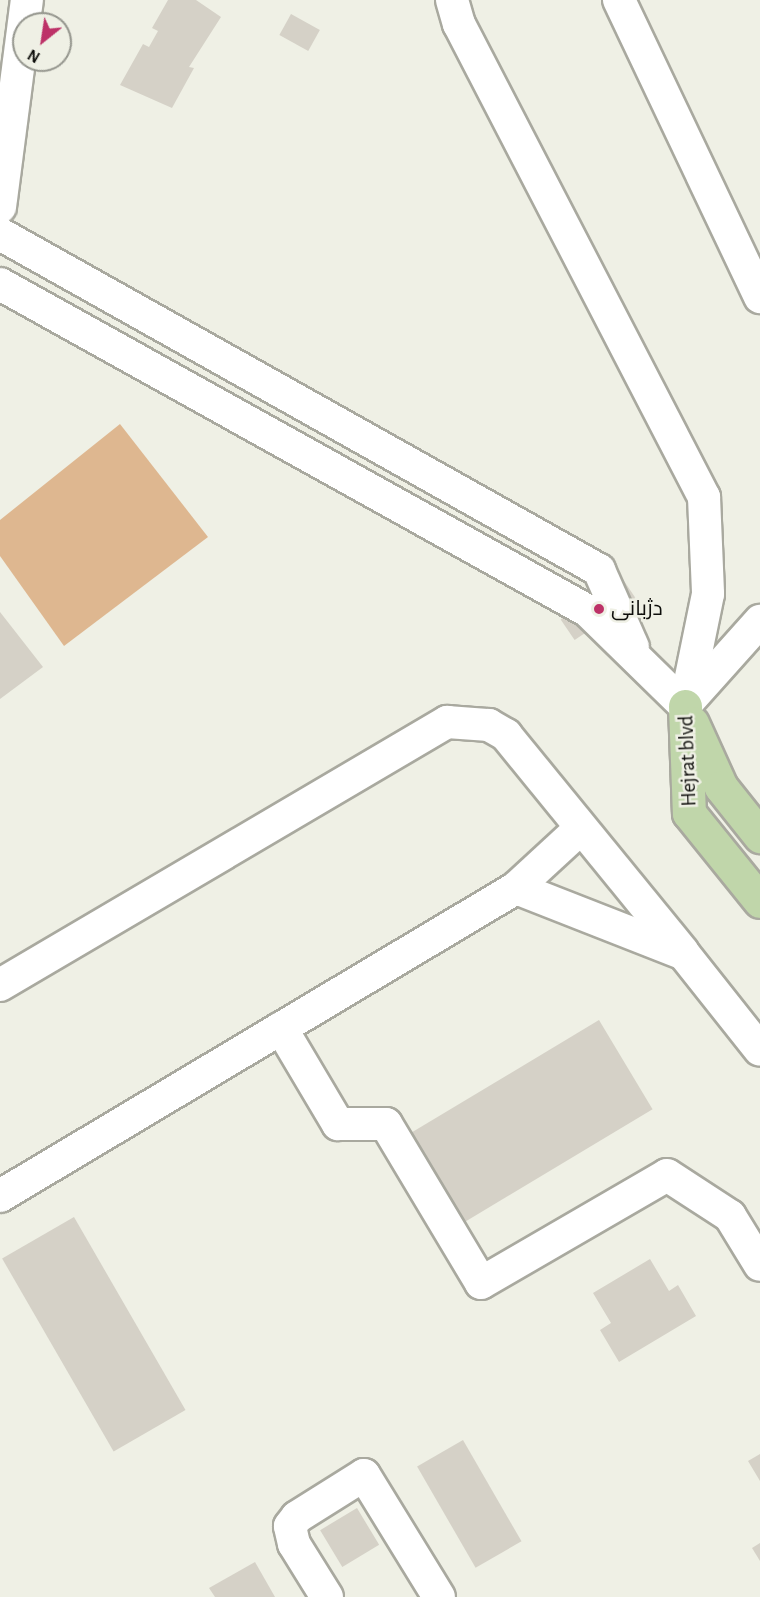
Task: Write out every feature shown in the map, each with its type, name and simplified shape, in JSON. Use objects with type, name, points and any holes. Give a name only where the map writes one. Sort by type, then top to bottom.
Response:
[{"type":"main road","name":"Hejrat blvd","points":[[685,706],[721,787],[760,836]]},
{"type":"main road","name":"Hejrat blvd","points":[[685,706],[689,813],[760,901]]},
{"type":"lane","points":[[0,207],[27,0]]},
{"type":"lane","points":[[452,0],[459,24],[704,497],[708,594],[685,706]]},
{"type":"lane","points":[[619,0],[760,297]]},
{"type":"lane","points":[[0,234],[599,570],[639,661]]},
{"type":"lane","points":[[0,284],[588,611],[685,706]]},
{"type":"lane","points":[[685,706],[760,621]]},
{"type":"lane","points":[[0,985],[447,722],[489,725],[506,735],[760,1050]]},
{"type":"lane","points":[[0,1196],[516,888],[581,828]]},
{"type":"lane","points":[[516,888],[684,954]]},
{"type":"lane","points":[[281,1028],[338,1124],[386,1124],[480,1283],[668,1175],[730,1216],[760,1265]]},
{"type":"lane","points":[[327,1597],[294,1544],[290,1526],[297,1517],[364,1475],[440,1597]]},
{"type":"shaded area","points":[[120,424],[208,537],[64,646],[0,556],[0,520]]},
{"type":"building","points":[[168,0],[196,0],[221,17],[189,67],[194,68],[172,108],[120,85],[143,44],[149,47],[158,31],[152,28]]},
{"type":"building","points":[[291,14],[320,30],[308,51],[279,35]]},
{"type":"building","name":"دژبانی","points":[[622,578],[636,599],[575,640],[561,619]]},
{"type":"building","points":[[0,612],[43,667],[0,699]]},
{"type":"building","points":[[599,1020],[653,1109],[461,1225],[407,1135]]},
{"type":"building","points":[[74,1217],[186,1410],[114,1452],[2,1258]]},
{"type":"building","points":[[650,1259],[669,1291],[678,1285],[696,1316],[619,1362],[600,1330],[611,1323],[593,1293]]},
{"type":"building","points":[[463,1440],[522,1541],[476,1568],[417,1466]]},
{"type":"building","points":[[760,1454],[760,1481],[748,1461]]},
{"type":"building","points":[[357,1508],[379,1545],[342,1567],[320,1530]]},
{"type":"building","points":[[760,1543],[760,1561],[752,1548]]},
{"type":"building","points":[[255,1562],[275,1597],[215,1597],[209,1588]]},
{"type":"place","name":"دژبانی","points":[[599,609]]}]
